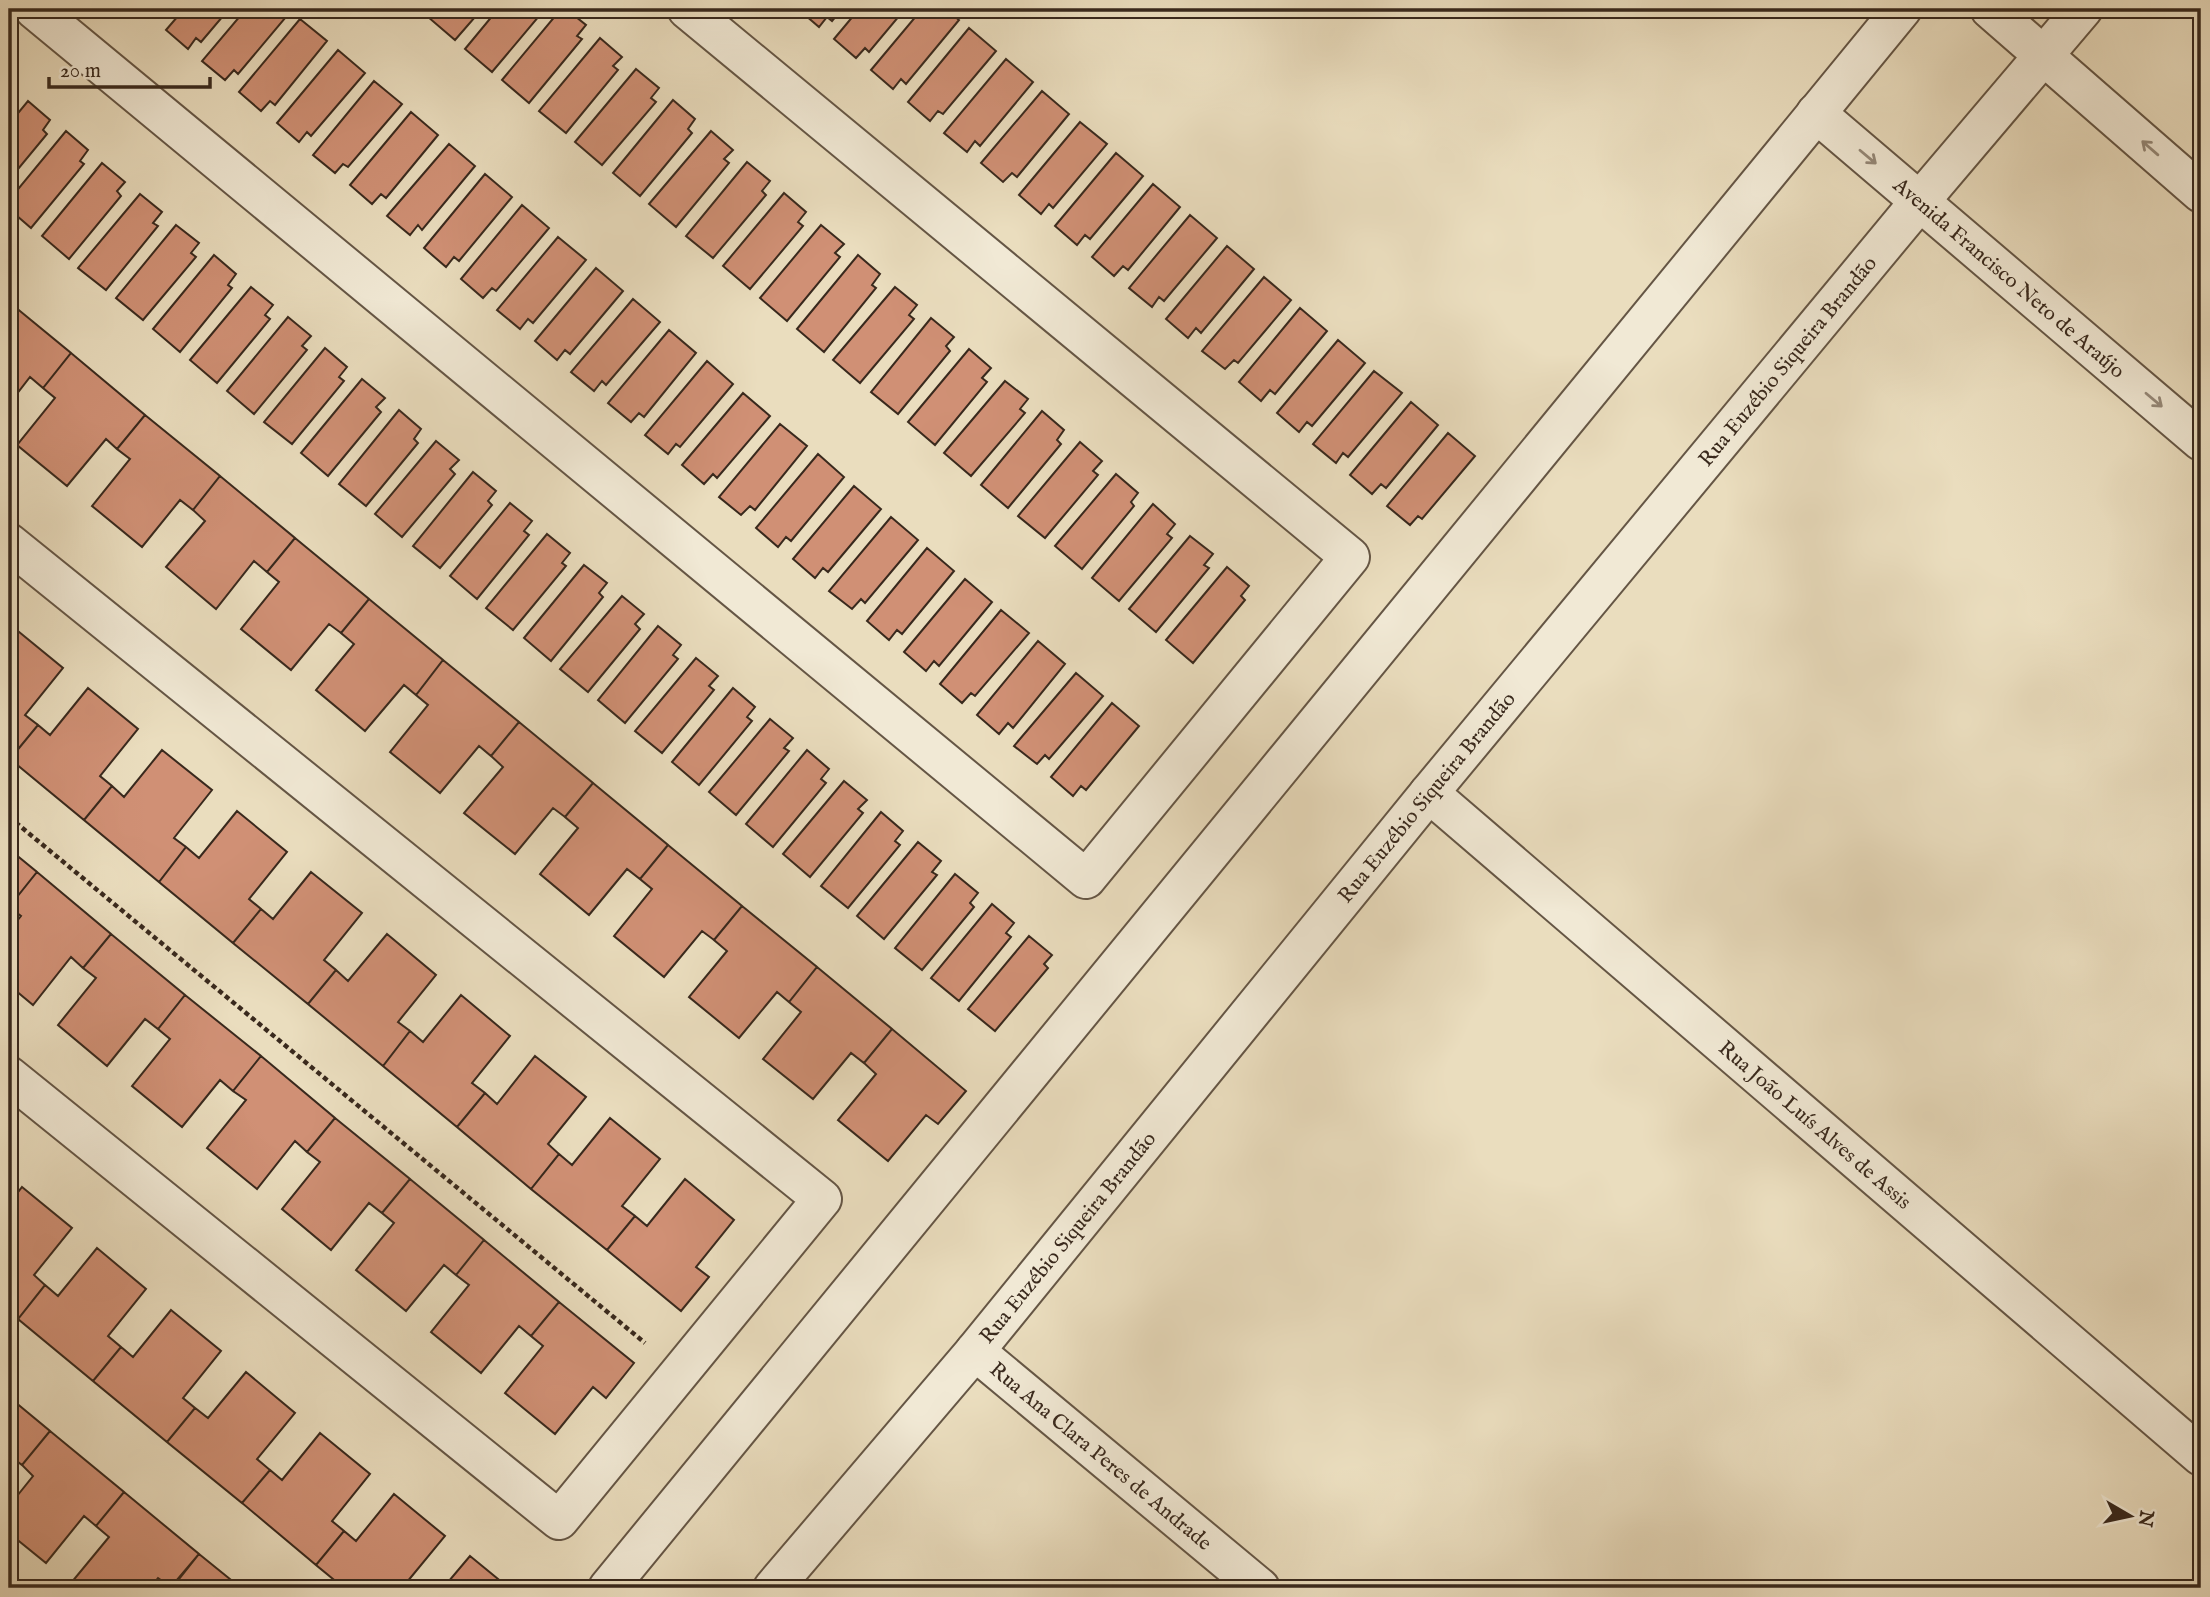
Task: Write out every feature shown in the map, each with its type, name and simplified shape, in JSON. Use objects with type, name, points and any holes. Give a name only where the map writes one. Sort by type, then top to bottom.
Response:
[{"type":"street","points":[[34,9],[1086,878],[1350,557],[687,9]]},
{"type":"street","points":[[608,1588],[1902,9]]},
{"type":"street","points":[[1990,9],[2201,193]]},
{"type":"street","name":"Rua Euzébio Siqueira Brandão","points":[[773,1588],[975,1351],[1429,793],[2082,9]]},
{"type":"street","name":"Avenida Francisco Neto de Araújo","points":[[1816,113],[2201,441]]},
{"type":"street","points":[[9,543],[822,1199],[559,1520],[9,1076]]},
{"type":"street","name":"Rua João Luís Alves de Assis","points":[[1429,793],[2201,1456]]},
{"type":"street","name":"Rua Ana Clara Peres de Andrade","points":[[975,1351],[1260,1588]]},
{"type":"path","points":[[9,817],[680,1372]]},
{"type":"building","points":[[184,9],[229,9],[201,42],[196,38],[188,49],[166,30]]},
{"type":"building","points":[[246,9],[291,11],[238,74],[234,70],[225,80],[202,61]]},
{"type":"building","points":[[435,9],[482,9],[455,40],[428,17]]},
{"type":"building","points":[[498,9],[545,9],[492,72],[465,49]]},
{"type":"building","points":[[561,9],[566,9],[586,25],[577,36],[582,39],[529,103],[502,80]]},
{"type":"building","points":[[798,9],[842,9],[832,21],[827,17],[819,27]]},
{"type":"building","points":[[859,9],[905,9],[869,52],[865,48],[856,58],[834,39]]},
{"type":"building","points":[[922,9],[946,9],[959,20],[906,84],[901,79],[893,89],[871,70]]},
{"type":"building","points":[[300,19],[327,41],[275,105],[270,101],[261,111],[239,92]]},
{"type":"building","points":[[969,28],[996,51],[943,114],[938,111],[930,121],[908,102]]},
{"type":"building","points":[[600,38],[622,57],[613,66],[618,70],[566,133],[539,111]]},
{"type":"building","points":[[338,50],[365,73],[311,136],[307,132],[299,142],[277,123]]},
{"type":"building","points":[[1006,59],[1033,82],[980,146],[975,141],[967,152],[944,133]]},
{"type":"building","points":[[636,69],[659,88],[651,98],[656,102],[602,165],[575,142]]},
{"type":"building","points":[[374,81],[402,104],[348,167],[343,164],[335,173],[313,155]]},
{"type":"building","points":[[1042,91],[1069,114],[1017,177],[1012,173],[1003,182],[981,163]]},
{"type":"building","points":[[673,100],[695,119],[688,129],[692,133],[640,196],[613,173]]},
{"type":"building","points":[[28,101],[50,120],[43,130],[47,134],[9,180],[9,124]]},
{"type":"building","points":[[411,112],[438,135],[386,198],[381,194],[372,204],[350,185]]},
{"type":"building","points":[[1080,122],[1107,144],[1053,208],[1049,204],[1041,214],[1019,195]]},
{"type":"building","points":[[66,131],[88,150],[80,161],[84,164],[31,228],[9,209],[9,200]]},
{"type":"building","points":[[711,131],[733,150],[724,159],[729,163],[676,227],[649,204]]},
{"type":"building","points":[[449,144],[475,166],[422,230],[418,225],[410,235],[387,216]]},
{"type":"building","points":[[1116,153],[1143,176],[1090,239],[1085,235],[1077,245],[1055,226]]},
{"type":"building","points":[[747,162],[770,181],[762,191],[766,195],[713,258],[686,236]]},
{"type":"building","points":[[102,163],[125,182],[117,191],[121,196],[69,259],[42,236]]},
{"type":"building","points":[[485,174],[512,197],[459,261],[454,257],[446,267],[424,248]]},
{"type":"building","points":[[1153,184],[1180,207],[1128,270],[1123,266],[1114,276],[1092,257]]},
{"type":"building","points":[[784,193],[806,212],[798,222],[803,226],[750,289],[723,266]]},
{"type":"building","points":[[140,194],[162,212],[153,223],[158,226],[106,290],[78,268]]},
{"type":"building","points":[[522,205],[549,228],[496,291],[492,288],[483,298],[461,279]]},
{"type":"building","points":[[1190,215],[1217,238],[1164,301],[1159,297],[1152,307],[1129,288]]},
{"type":"building","points":[[176,225],[199,243],[191,253],[196,257],[143,320],[116,298]]},
{"type":"building","points":[[821,225],[844,244],[835,253],[840,257],[787,321],[760,298]]},
{"type":"building","points":[[558,237],[586,260],[533,323],[528,319],[520,329],[497,310]]},
{"type":"building","points":[[1227,246],[1254,269],[1201,333],[1196,328],[1188,338],[1166,319]]},
{"type":"building","points":[[214,255],[236,274],[228,285],[232,288],[180,352],[153,329]]},
{"type":"building","points":[[858,255],[880,274],[872,285],[876,288],[824,352],[797,329]]},
{"type":"building","points":[[596,268],[623,291],[570,354],[565,350],[557,360],[535,341]]},
{"type":"building","points":[[1264,277],[1291,300],[1238,363],[1234,360],[1225,369],[1202,351]]},
{"type":"building","points":[[251,287],[273,305],[265,315],[270,319],[217,383],[190,360]]},
{"type":"building","points":[[895,287],[917,305],[909,315],[914,319],[860,383],[833,360]]},
{"type":"building","points":[[633,299],[660,322],[606,385],[602,381],[594,391],[571,372]]},
{"type":"building","points":[[9,302],[71,353],[43,388],[30,377],[9,404]]},
{"type":"building","points":[[1300,308],[1327,331],[1275,394],[1270,390],[1261,401],[1239,382]]},
{"type":"building","points":[[288,317],[311,336],[302,346],[307,350],[254,414],[227,391]]},
{"type":"building","points":[[931,318],[954,337],[946,346],[950,351],[898,414],[871,392]]},
{"type":"building","points":[[669,330],[696,353],[644,417],[639,413],[631,422],[608,403]]},
{"type":"building","points":[[1338,340],[1365,363],[1312,426],[1307,422],[1299,432],[1277,413]]},
{"type":"building","points":[[325,348],[347,367],[339,377],[344,381],[292,444],[264,422]]},
{"type":"building","points":[[969,349],[991,368],[982,378],[987,382],[935,445],[908,422]]},
{"type":"building","points":[[71,353],[145,415],[117,449],[106,439],[67,486],[17,445],[55,398],[43,388]]},
{"type":"building","points":[[707,361],[733,384],[680,447],[676,444],[668,454],[645,435]]},
{"type":"building","points":[[1374,371],[1402,393],[1348,457],[1343,453],[1336,463],[1313,444]]},
{"type":"building","points":[[362,379],[385,398],[376,407],[381,412],[328,476],[301,453]]},
{"type":"building","points":[[1005,381],[1028,399],[1020,409],[1025,413],[971,476],[944,453]]},
{"type":"building","points":[[743,393],[770,416],[717,478],[713,474],[704,484],[682,465]]},
{"type":"building","points":[[1411,402],[1438,425],[1386,488],[1381,484],[1372,494],[1350,475]]},
{"type":"building","points":[[399,410],[421,429],[414,439],[418,443],[366,506],[339,484]]},
{"type":"building","points":[[1042,411],[1064,430],[1057,440],[1061,444],[1008,508],[981,485]]},
{"type":"building","points":[[145,415],[220,476],[193,510],[180,500],[142,547],[92,506],[130,459],[117,449]]},
{"type":"building","points":[[780,424],[807,446],[755,510],[750,506],[741,515],[719,497]]},
{"type":"building","points":[[1448,433],[1475,456],[1422,519],[1418,516],[1410,525],[1387,506]]},
{"type":"building","points":[[436,441],[459,460],[450,469],[455,474],[402,537],[375,514]]},
{"type":"building","points":[[1080,442],[1102,461],[1093,471],[1098,475],[1045,538],[1018,516]]},
{"type":"building","points":[[818,454],[844,477],[791,541],[786,537],[778,547],[756,528]]},
{"type":"building","points":[[473,472],[496,491],[488,501],[492,505],[440,568],[413,546]]},
{"type":"building","points":[[1116,474],[1138,493],[1131,502],[1134,506],[1082,569],[1055,546]]},
{"type":"building","points":[[220,476],[295,538],[267,572],[254,561],[216,609],[166,567],[205,521],[193,510]]},
{"type":"building","points":[[854,486],[881,509],[828,572],[823,568],[815,578],[793,559]]},
{"type":"building","points":[[510,503],[532,521],[524,531],[529,535],[477,599],[450,576]]},
{"type":"building","points":[[1153,504],[1175,524],[1167,534],[1172,538],[1119,601],[1092,578]]},
{"type":"building","points":[[891,517],[918,540],[865,603],[861,599],[852,609],[829,591]]},
{"type":"building","points":[[547,534],[570,553],[562,563],[566,566],[513,630],[486,608]]},
{"type":"building","points":[[1190,536],[1213,554],[1204,565],[1209,568],[1156,632],[1129,609]]},
{"type":"building","points":[[295,538],[369,599],[341,633],[329,624],[291,670],[241,629],[279,582],[267,572]]},
{"type":"building","points":[[927,548],[954,571],[902,634],[897,630],[889,640],[867,621]]},
{"type":"building","points":[[584,565],[607,583],[599,593],[603,597],[551,661],[524,638]]},
{"type":"building","points":[[1227,567],[1249,586],[1241,596],[1245,600],[1193,663],[1166,640]]},
{"type":"building","points":[[965,579],[992,602],[939,666],[934,661],[926,671],[904,652]]},
{"type":"building","points":[[622,596],[644,614],[635,624],[640,629],[588,692],[560,669]]},
{"type":"building","points":[[369,599],[443,660],[416,695],[404,685],[365,731],[316,690],[354,644],[341,633]]},
{"type":"building","points":[[1001,610],[1029,633],[975,696],[971,693],[962,703],[940,684]]},
{"type":"building","points":[[658,626],[681,645],[673,655],[678,659],[625,723],[598,700]]},
{"type":"building","points":[[13,627],[63,668],[25,715],[38,725],[10,759],[9,633]]},
{"type":"building","points":[[1038,641],[1065,664],[1013,728],[1008,723],[999,734],[977,715]]},
{"type":"building","points":[[696,658],[718,676],[709,686],[714,690],[662,753],[635,731]]},
{"type":"building","points":[[443,660],[519,722],[491,756],[479,746],[440,793],[390,752],[428,705],[416,695]]},
{"type":"building","points":[[1076,673],[1103,696],[1049,759],[1045,755],[1037,764],[1014,746]]},
{"type":"building","points":[[88,688],[138,729],[100,776],[112,786],[84,820],[10,759],[38,725],[50,735]]},
{"type":"building","points":[[733,688],[755,707],[747,717],[752,721],[699,785],[672,762]]},
{"type":"building","points":[[1112,703],[1139,726],[1086,790],[1081,786],[1073,796],[1051,777]]},
{"type":"building","points":[[770,719],[793,738],[784,748],[789,751],[736,815],[709,792]]},
{"type":"building","points":[[519,722],[593,783],[565,817],[553,808],[515,854],[464,813],[503,767],[491,756]]},
{"type":"building","points":[[162,750],[212,790],[174,838],[186,847],[159,882],[84,820],[112,786],[124,797]]},
{"type":"building","points":[[807,750],[829,769],[821,779],[826,783],[773,847],[746,824]]},
{"type":"building","points":[[844,781],[867,800],[858,809],[863,813],[810,877],[783,854]]},
{"type":"building","points":[[593,783],[668,845],[640,879],[627,869],[589,915],[540,874],[578,828],[565,817]]},
{"type":"building","points":[[237,811],[287,852],[249,899],[261,909],[233,943],[159,882],[186,847],[199,858]]},
{"type":"building","points":[[881,812],[903,831],[895,841],[900,845],[848,908],[821,886]]},
{"type":"building","points":[[918,842],[941,861],[932,872],[937,875],[884,939],[857,916]]},
{"type":"building","points":[[668,845],[742,906],[714,940],[702,931],[664,977],[614,936],[652,889],[640,879]]},
{"type":"building","points":[[9,849],[37,872],[9,907]]},
{"type":"building","points":[[37,872],[111,934],[83,968],[71,957],[33,1005],[9,985],[9,931],[21,916],[9,907]]},
{"type":"building","points":[[311,872],[362,913],[324,960],[336,970],[308,1004],[233,943],[261,909],[273,919]]},
{"type":"building","points":[[955,874],[978,893],[970,903],[974,907],[922,970],[895,948]]},
{"type":"building","points":[[992,904],[1014,923],[1006,933],[1011,937],[959,1001],[931,978]]},
{"type":"building","points":[[742,906],[817,967],[789,1002],[777,992],[739,1038],[689,997],[727,951],[714,940]]},
{"type":"building","points":[[111,934],[185,995],[158,1029],[145,1019],[107,1066],[58,1025],[96,978],[83,968]]},
{"type":"building","points":[[387,934],[436,975],[398,1022],[410,1031],[383,1066],[308,1004],[336,970],[348,981]]},
{"type":"building","points":[[1029,936],[1052,955],[1044,964],[1048,968],[995,1031],[968,1009]]},
{"type":"building","points":[[817,967],[892,1029],[864,1063],[851,1053],[813,1099],[763,1059],[801,1012],[789,1002]]},
{"type":"building","points":[[185,995],[261,1056],[233,1091],[220,1080],[182,1127],[132,1086],[170,1039],[158,1029]]},
{"type":"building","points":[[461,995],[510,1036],[472,1083],[485,1093],[457,1127],[383,1066],[410,1031],[423,1042]]},
{"type":"building","points":[[892,1029],[966,1091],[938,1124],[926,1115],[888,1161],[838,1120],[876,1074],[864,1063]]},
{"type":"building","points":[[261,1056],[335,1118],[307,1152],[295,1141],[257,1189],[207,1148],[246,1100],[233,1091]]},
{"type":"building","points":[[535,1056],[586,1097],[548,1144],[559,1154],[531,1189],[457,1127],[485,1093],[497,1104]]},
{"type":"building","points":[[335,1118],[410,1179],[382,1213],[369,1203],[331,1250],[282,1209],[320,1162],[307,1152]]},
{"type":"building","points":[[610,1118],[660,1159],[622,1206],[635,1216],[607,1250],[531,1189],[559,1154],[572,1165]]},
{"type":"building","points":[[410,1179],[484,1240],[456,1275],[444,1265],[406,1311],[356,1270],[394,1223],[382,1213]]},
{"type":"building","points":[[685,1179],[734,1220],[696,1267],[709,1277],[681,1311],[607,1250],[635,1216],[647,1226]]},
{"type":"building","points":[[22,1187],[72,1228],[34,1275],[45,1285],[18,1319],[9,1312],[9,1204]]},
{"type":"building","points":[[484,1240],[559,1302],[531,1336],[519,1326],[481,1373],[431,1332],[469,1285],[456,1275]]},
{"type":"building","points":[[97,1248],[146,1289],[108,1336],[121,1347],[93,1381],[18,1319],[45,1285],[58,1296]]},
{"type":"building","points":[[559,1302],[634,1363],[606,1398],[593,1387],[555,1434],[505,1393],[543,1346],[531,1336]]},
{"type":"building","points":[[171,1310],[221,1351],[183,1398],[195,1408],[167,1442],[93,1381],[121,1347],[133,1357]]},
{"type":"building","points":[[246,1372],[295,1413],[257,1459],[270,1470],[242,1503],[167,1442],[195,1408],[208,1418]]},
{"type":"building","points":[[9,1397],[50,1431],[22,1465],[9,1455]]},
{"type":"building","points":[[50,1431],[124,1492],[96,1526],[84,1516],[46,1563],[9,1533],[9,1506],[33,1476],[22,1465]]},
{"type":"building","points":[[320,1433],[370,1474],[332,1521],[344,1531],[316,1565],[242,1503],[270,1470],[282,1480]]},
{"type":"building","points":[[124,1492],[199,1554],[171,1587],[158,1578],[150,1588],[76,1588],[71,1583],[109,1537],[96,1526]]},
{"type":"building","points":[[394,1494],[445,1536],[407,1582],[414,1588],[344,1588],[316,1565],[344,1531],[356,1541]]},
{"type":"building","points":[[199,1554],[241,1588],[172,1588]]},
{"type":"building","points":[[470,1556],[509,1588],[443,1588]]}]
